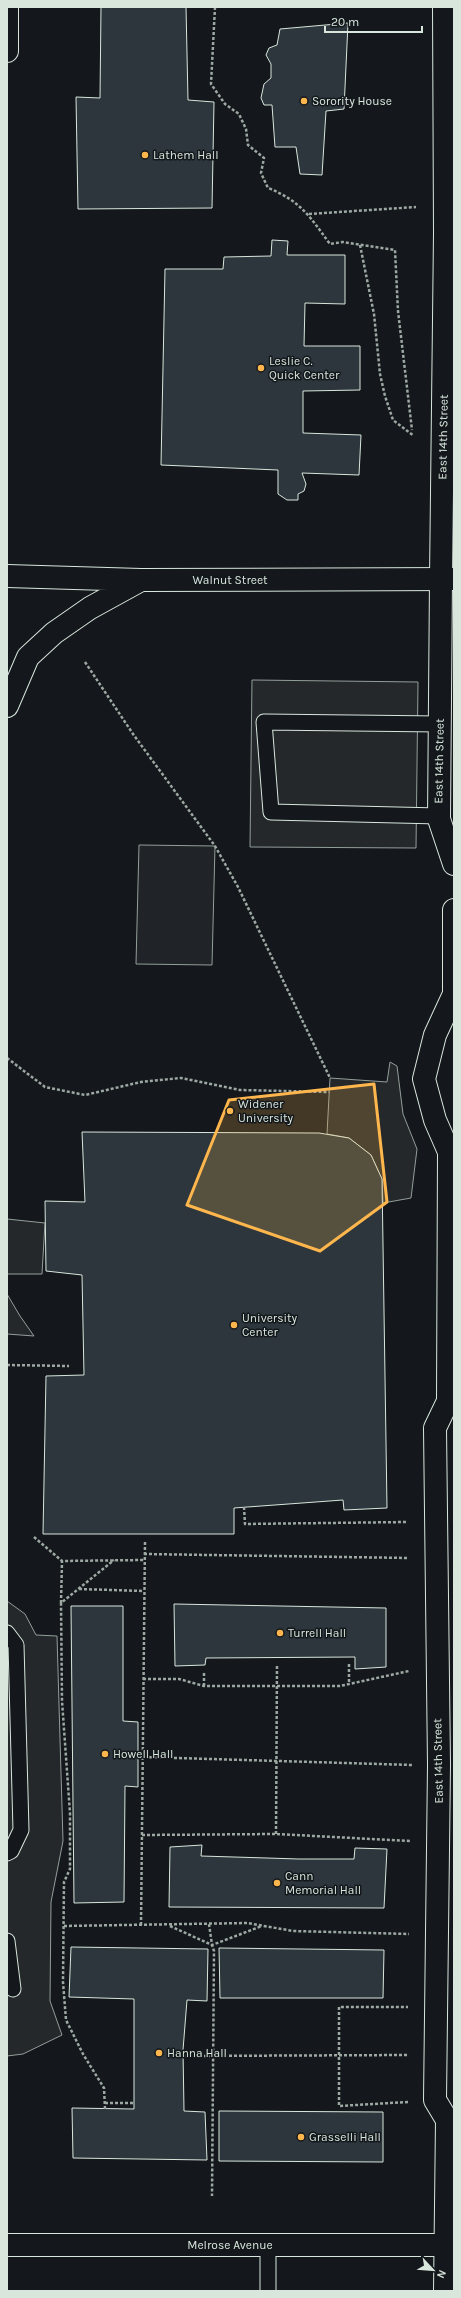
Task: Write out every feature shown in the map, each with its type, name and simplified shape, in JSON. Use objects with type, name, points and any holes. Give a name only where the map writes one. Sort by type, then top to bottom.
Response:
[{"type":"street","points":[[7,7],[7,51]]},
{"type":"street","name":"East 14th Street","points":[[444,7],[446,206],[450,233],[447,579],[440,724],[439,816],[454,864]]},
{"type":"street","name":"Walnut Street","points":[[7,576],[141,580],[447,579]]},
{"type":"street","points":[[7,706],[28,657],[33,652],[54,633],[90,608],[141,580]]},
{"type":"street","name":"East 14th Street","points":[[445,2291],[449,2245],[448,2112],[437,2055],[436,1935],[439,1766],[435,1428],[452,1403],[452,1148],[435,1120],[424,1079],[436,1034],[454,997],[454,910]]},
{"type":"street","name":"Melrose Avenue","points":[[13,2245],[449,2245]]},
{"type":"lane","points":[[439,816],[271,812],[264,722],[440,724]]},
{"type":"lane","points":[[7,1633],[16,1645],[21,1830],[11,1851],[7,1853]]},
{"type":"lane","points":[[7,1941],[13,1989]]},
{"type":"lane","points":[[268,2245],[268,2291]]},
{"type":"path","points":[[215,7],[211,84],[225,104],[239,114],[246,129],[248,145],[264,158],[261,173],[268,188],[288,196],[309,214],[330,244],[343,242],[360,244],[395,250],[398,311],[413,436],[393,420],[386,396],[380,374],[374,314],[360,244]]},
{"type":"path","points":[[309,214],[446,206]]},
{"type":"path","points":[[85,662],[133,734],[215,846],[238,887],[330,1078]]},
{"type":"path","points":[[7,1058],[45,1087],[85,1094],[141,1082],[181,1078],[240,1090],[329,1092]]},
{"type":"path","points":[[7,1365],[69,1366]]},
{"type":"path","points":[[244,1507],[245,1524],[436,1522]]},
{"type":"path","points":[[34,1537],[62,1561],[144,1560]]},
{"type":"path","points":[[141,1925],[144,1757],[143,1680],[145,1542]]},
{"type":"path","points":[[144,1554],[437,1558]]},
{"type":"path","points":[[61,1603],[114,1560]]},
{"type":"path","points":[[62,1561],[62,1701],[70,1813],[70,1869],[64,1882],[66,2020],[83,2054],[104,2088],[105,2108]]},
{"type":"path","points":[[78,1589],[144,1591]]},
{"type":"path","points":[[276,1834],[277,1664]]},
{"type":"path","points":[[349,1664],[349,1683]]},
{"type":"path","points":[[143,1680],[179,1680],[204,1686],[340,1686],[437,1665]]},
{"type":"path","points":[[204,1671],[204,1686]]},
{"type":"path","points":[[144,1757],[439,1766]]},
{"type":"path","points":[[142,1835],[276,1834],[438,1843]]},
{"type":"path","points":[[64,1926],[247,1923],[293,1931],[436,1935]]},
{"type":"path","points":[[209,1924],[212,1945],[212,2196]]},
{"type":"path","points":[[168,1925],[212,1945],[263,1926]]},
{"type":"path","points":[[437,2007],[339,2007],[340,2106],[448,2112]]},
{"type":"path","points":[[184,2056],[340,2057],[437,2055]]},
{"type":"path","points":[[105,2103],[134,2103]]},
{"type":"highlighted area","points":[[374,1084],[387,1202],[320,1251],[187,1205],[229,1100]]},
{"type":"shaded area","points":[[252,680],[418,682],[416,848],[250,847]]},
{"type":"shaded area","points":[[139,845],[215,846],[212,965],[136,964]]},
{"type":"shaded area","points":[[390,1062],[397,1066],[403,1114],[417,1149],[411,1198],[383,1203],[382,1179],[371,1155],[349,1138],[327,1134],[330,1078],[387,1082]]},
{"type":"shaded area","points":[[7,1219],[45,1223],[42,1274],[7,1274]]},
{"type":"shaded area","points":[[7,1294],[20,1316],[34,1336],[7,1334]]},
{"type":"shaded area","points":[[7,1601],[25,1614],[36,1635],[57,1636],[63,1841],[51,1902],[50,2001],[62,2035],[23,2054],[7,2056]]},
{"type":"building","name":"Lathem Hall","points":[[101,7],[186,7],[188,100],[214,102],[212,208],[78,209],[76,97],[100,98]]},
{"type":"building","name":"Sorority House","points":[[348,23],[344,109],[326,111],[322,175],[300,174],[296,147],[275,147],[272,105],[264,105],[261,98],[264,84],[271,78],[271,64],[266,55],[269,48],[277,45],[280,29]]},
{"type":"building","name":"Leslie C. Quick Center","points":[[272,240],[288,241],[287,255],[345,255],[345,304],[305,303],[304,346],[360,346],[360,390],[303,391],[303,433],[361,435],[359,475],[302,473],[306,484],[304,491],[298,494],[298,500],[287,500],[278,494],[278,470],[161,465],[165,269],[223,269],[224,257],[271,256]]},
{"type":"building","name":"University Center","points":[[82,1132],[319,1133],[349,1138],[371,1155],[382,1179],[387,1508],[344,1510],[343,1500],[234,1508],[234,1534],[43,1534],[46,1376],[84,1375],[82,1275],[46,1271],[45,1201],[85,1202]]},
{"type":"building","name":"Turrell Hall","points":[[174,1604],[386,1608],[386,1667],[355,1669],[355,1657],[206,1658],[205,1665],[175,1666]]},
{"type":"building","name":"Howell Hall","points":[[71,1606],[123,1606],[123,1721],[138,1722],[138,1787],[125,1786],[124,1902],[74,1903]]},
{"type":"building","name":"Cann Memorial Hall","points":[[202,1845],[201,1856],[299,1859],[354,1859],[355,1848],[387,1849],[384,1908],[169,1907],[170,1847]]},
{"type":"building","name":"Hanna Hall","points":[[71,1947],[208,1949],[207,2001],[187,2000],[183,2050],[184,2111],[205,2112],[207,2160],[73,2158],[72,2108],[134,2109],[134,1999],[69,1997]]},
{"type":"building","points":[[219,1948],[384,1950],[383,1998],[220,1998]]},
{"type":"building","name":"Grasselli Hall","points":[[219,2111],[383,2112],[383,2162],[219,2161]]},
{"type":"place","name":"Sorority House","points":[[304,101]]},
{"type":"place","name":"Lathem Hall","points":[[145,155]]},
{"type":"place","name":"Leslie C. Quick Center","points":[[261,368]]},
{"type":"place","name":"Widener University","points":[[230,1111]]},
{"type":"place","name":"University Center","points":[[234,1325]]},
{"type":"place","name":"Turrell Hall","points":[[280,1633]]},
{"type":"place","name":"Howell Hall","points":[[105,1754]]},
{"type":"place","name":"Cann Memorial Hall","points":[[277,1883]]},
{"type":"place","name":"Hanna Hall","points":[[159,2053]]},
{"type":"place","name":"Grasselli Hall","points":[[301,2137]]}]
